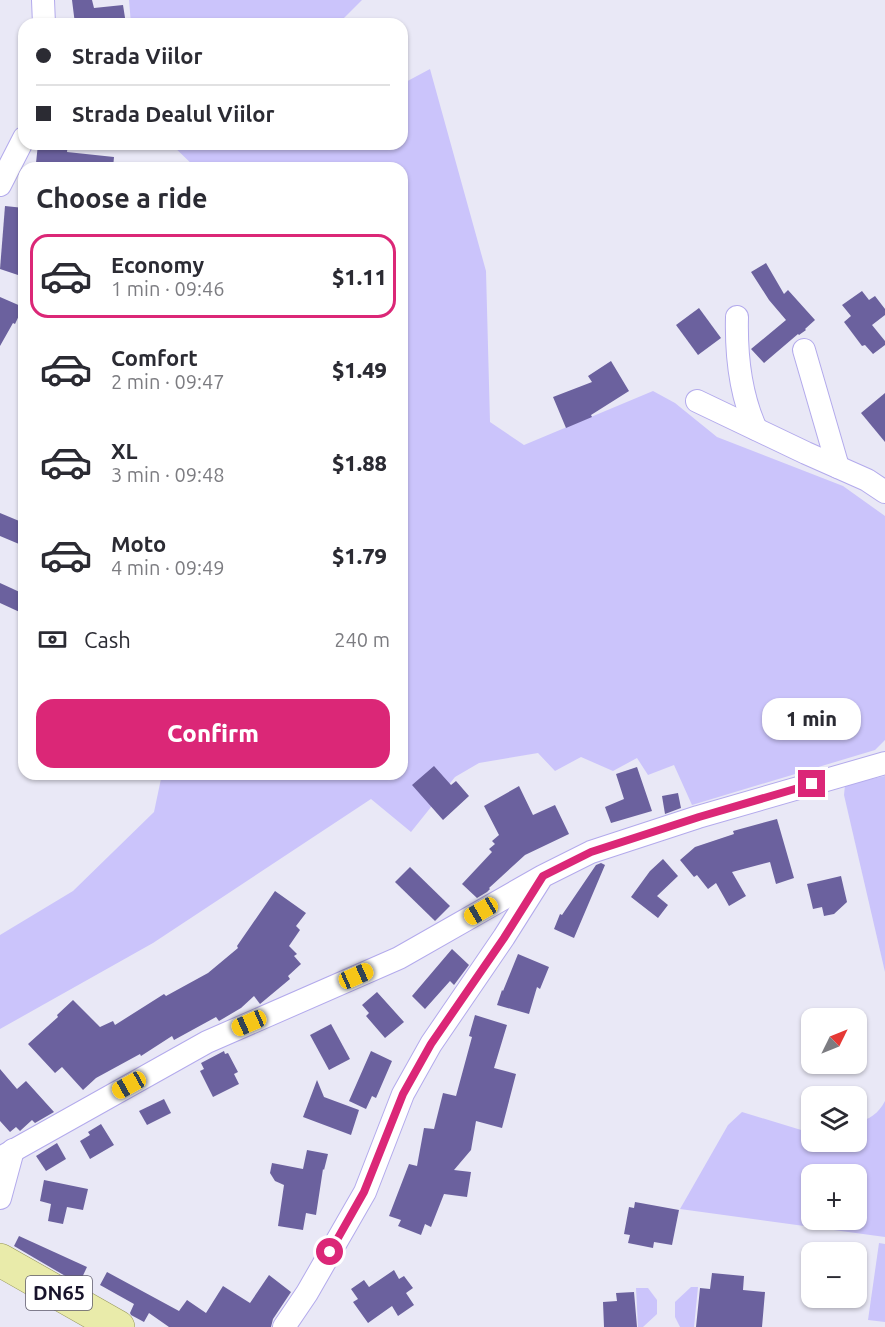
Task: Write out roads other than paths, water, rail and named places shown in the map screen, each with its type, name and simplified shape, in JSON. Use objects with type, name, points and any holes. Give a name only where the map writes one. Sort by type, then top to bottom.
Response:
[{"type":"main road","name":"DN65","points":[[0,1260],[118,1327]]},
{"type":"street","points":[[43,0],[44,18]]},
{"type":"street","points":[[0,185],[18,150]]},
{"type":"street","points":[[737,317],[736,343],[740,379],[747,409],[756,429]]},
{"type":"street","points":[[804,350],[838,467]]},
{"type":"street","points":[[697,400],[867,480],[885,492]]},
{"type":"street","points":[[0,1198],[6,1154],[207,1042],[399,958],[543,876],[591,852],[699,817],[885,764]]},
{"type":"street","points":[[284,1327],[307,1293],[364,1192],[403,1094],[431,1044],[504,938],[543,876]]}]
